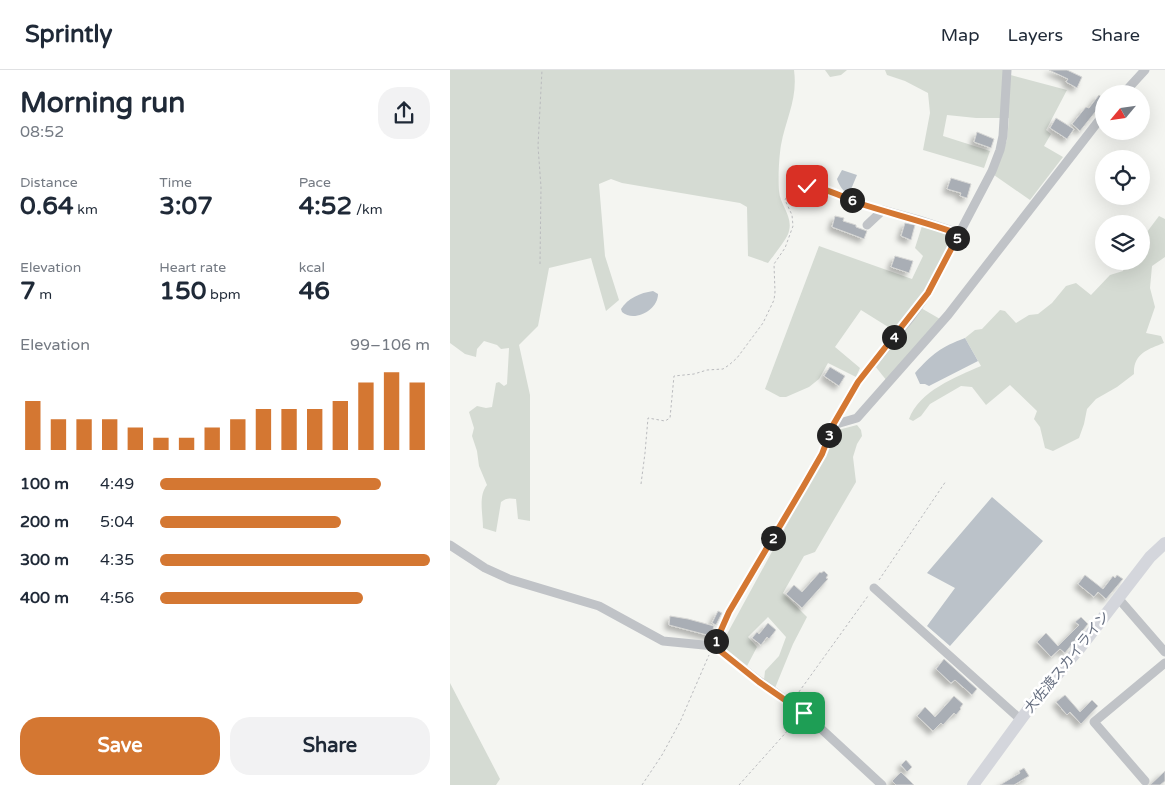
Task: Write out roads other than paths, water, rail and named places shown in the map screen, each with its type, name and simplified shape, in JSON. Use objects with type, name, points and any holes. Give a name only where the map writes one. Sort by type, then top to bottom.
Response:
[{"type":"street","points":[[714,646],[729,612],[822,454],[833,425],[858,382],[928,293],[992,171],[1003,136],[1007,70]]},
{"type":"street","points":[[1131,85],[1145,70]]},
{"type":"street","points":[[833,425],[857,418],[948,315],[1095,126]]},
{"type":"street","points":[[867,225],[883,210],[959,234]]},
{"type":"street","name":"大佐渡スカイライン","points":[[973,785],[1020,719],[1079,649],[1150,557],[1165,543]]},
{"type":"street","points":[[450,545],[485,568],[509,579],[599,606],[663,641],[714,646],[759,682],[804,713],[882,785]]},
{"type":"street","points":[[874,588],[1020,719]]},
{"type":"street","points":[[1118,598],[1165,652]]},
{"type":"street","points":[[1144,781],[1094,722],[1165,662]]}]
